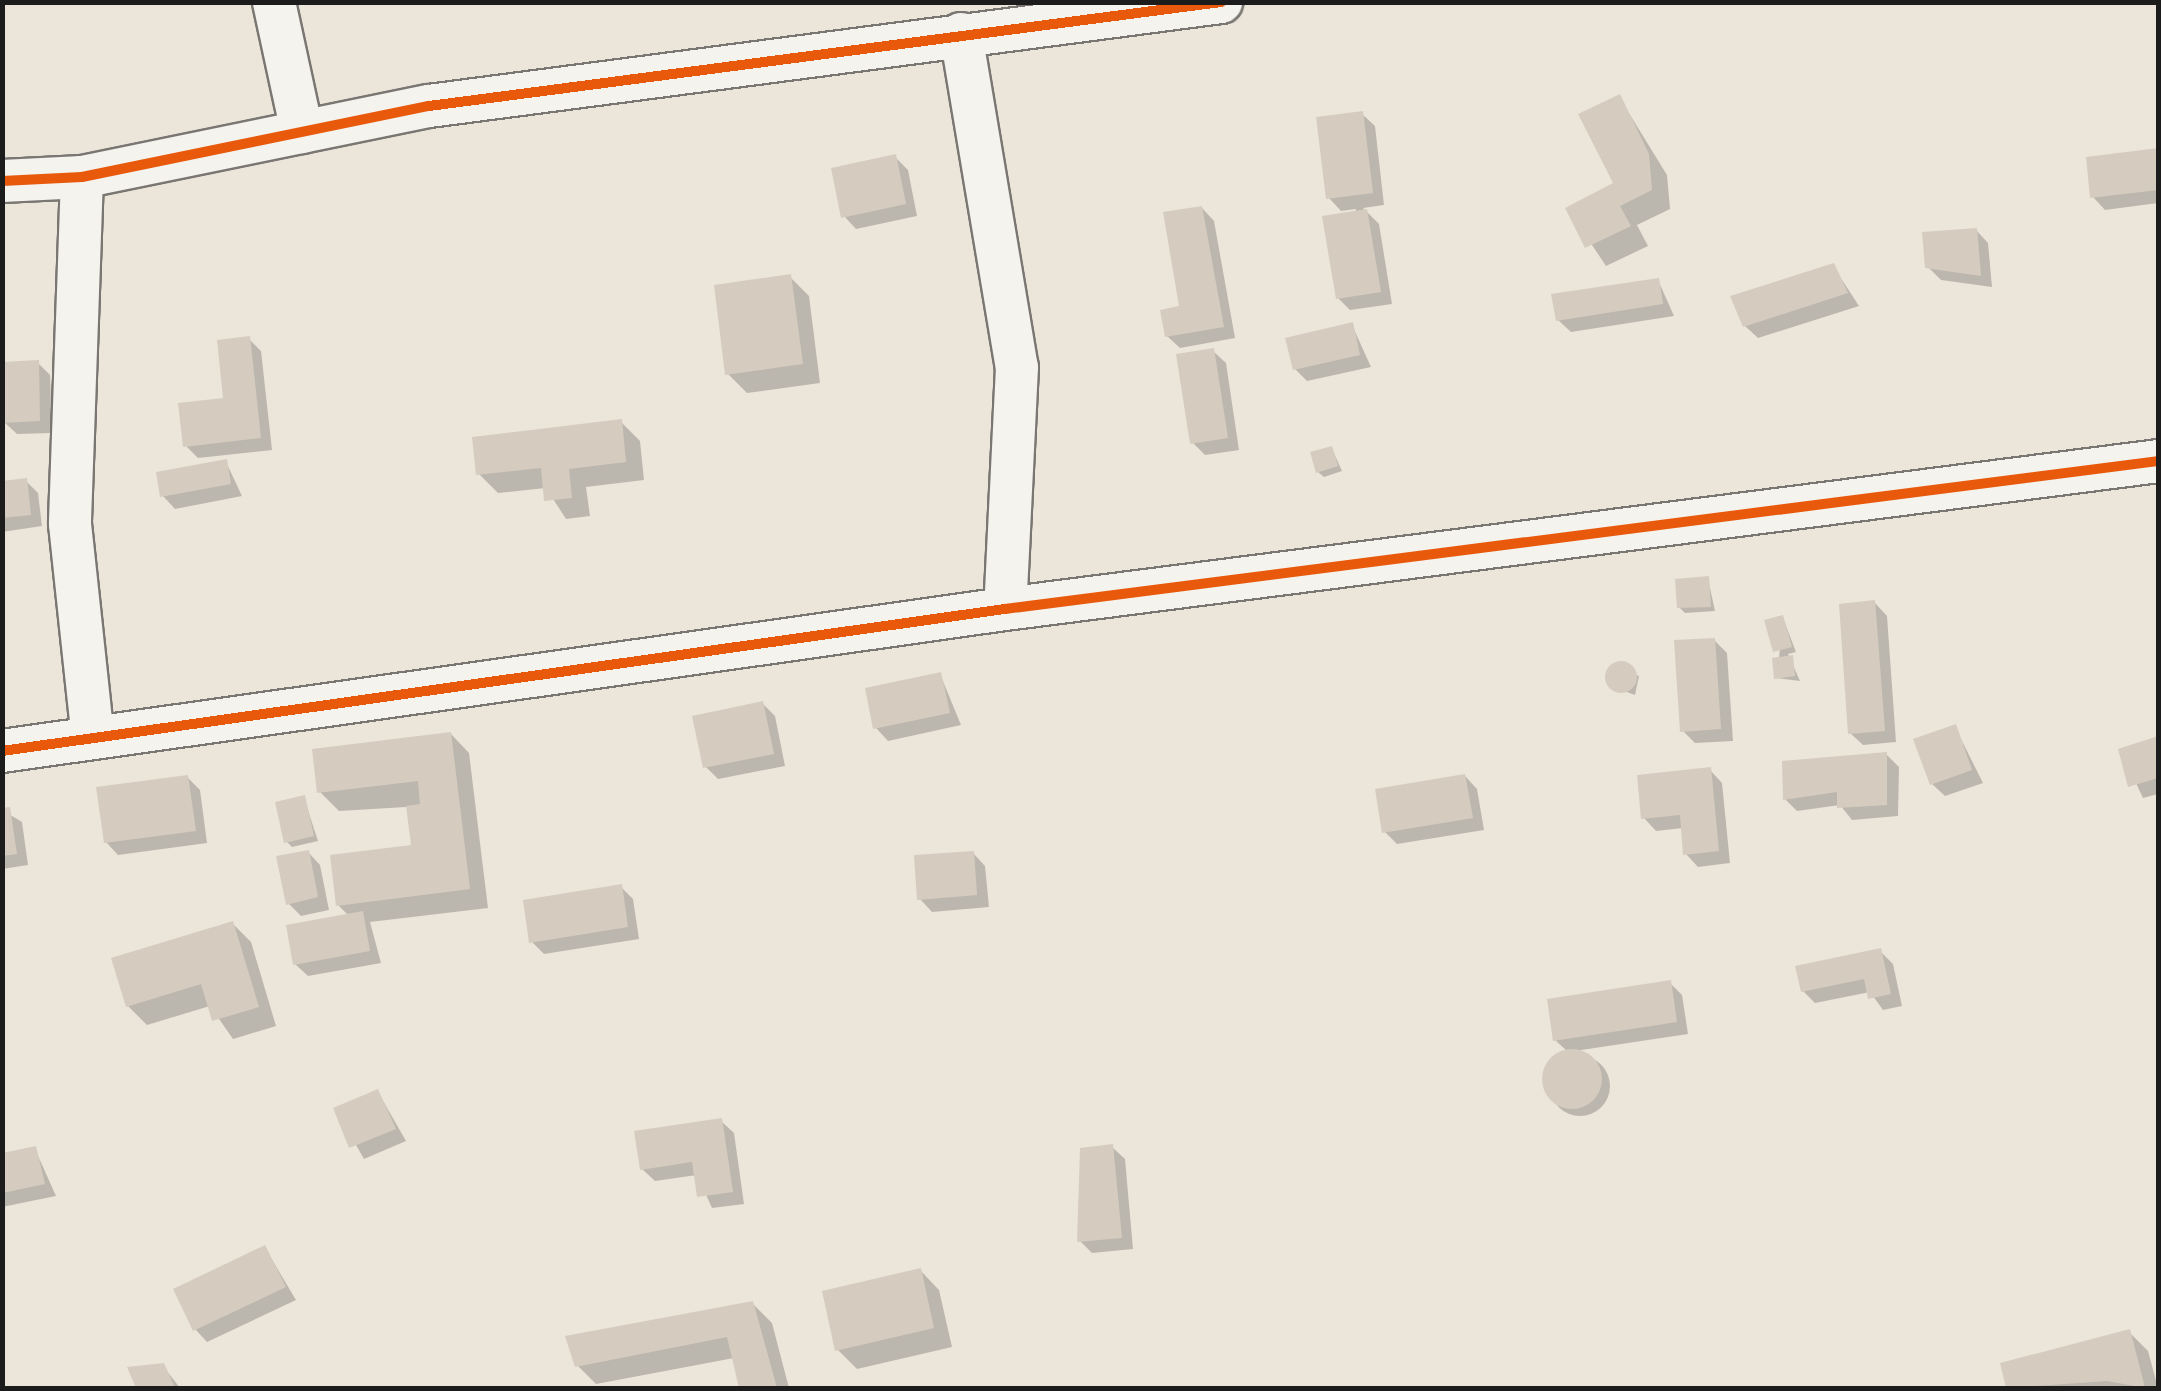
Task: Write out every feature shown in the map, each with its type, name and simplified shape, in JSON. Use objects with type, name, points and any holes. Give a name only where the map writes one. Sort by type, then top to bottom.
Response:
[{"type":"street","points":[[274,2],[302,132]]},
{"type":"street","points":[[2,181],[82,176],[429,106],[1220,2]]},
{"type":"street","points":[[961,34],[1017,366],[1005,609]]},
{"type":"street","points":[[82,176],[70,524],[93,738]]},
{"type":"street","points":[[2,751],[1005,609],[2158,462]]},
{"type":"building","points":[[1620,94],[1649,154],[1652,190],[1620,206],[1631,226],[1585,248],[1565,208],[1613,183],[1578,114]]},
{"type":"building","points":[[1363,111],[1373,193],[1326,199],[1316,117]]},
{"type":"building","points":[[2158,148],[2158,190],[2090,198],[2086,157]]},
{"type":"building","points":[[896,154],[906,204],[841,218],[831,168]]},
{"type":"building","points":[[1202,206],[1224,327],[1165,337],[1160,310],[1179,306],[1163,212]]},
{"type":"building","points":[[1367,209],[1381,292],[1336,299],[1322,216]]},
{"type":"building","points":[[1977,228],[1981,276],[1925,268],[1922,232]]},
{"type":"building","points":[[1834,263],[1848,293],[1743,327],[1730,296]]},
{"type":"building","points":[[791,274],[803,364],[725,375],[714,285]]},
{"type":"building","points":[[1659,278],[1663,304],[1556,321],[1551,294]]},
{"type":"building","points":[[1353,322],[1360,355],[1293,370],[1285,338]]},
{"type":"building","points":[[250,336],[261,438],[183,447],[178,403],[223,398],[217,340]]},
{"type":"building","points":[[1214,348],[1228,438],[1190,444],[1176,354]]},
{"type":"building","points":[[39,360],[40,421],[2,423],[2,362]]},
{"type":"building","points":[[622,419],[626,462],[569,469],[572,498],[544,501],[541,468],[476,475],[472,437]]},
{"type":"building","points":[[1332,446],[1338,466],[1316,473],[1310,452]]},
{"type":"building","points":[[227,459],[231,484],[160,497],[156,472]]},
{"type":"building","points":[[27,478],[31,515],[2,518],[2,481]]},
{"type":"building","points":[[1709,576],[1711,607],[1677,608],[1675,579]]},
{"type":"building","points":[[1875,600],[1885,731],[1848,734],[1839,604]]},
{"type":"building","points":[[1783,615],[1792,647],[1773,652],[1764,620]]},
{"type":"building","points":[[1715,638],[1721,729],[1680,732],[1674,640]]},
{"type":"building","points":[[1793,655],[1795,676],[1774,679],[1772,658]]},
{"type":"building","points":[[1621,661],[1632,666],[1637,677],[1632,688],[1621,693],[1610,688],[1605,677],[1610,666]]},
{"type":"building","points":[[941,672],[950,713],[873,729],[865,688]]},
{"type":"building","points":[[763,701],[774,754],[703,768],[692,716]]},
{"type":"building","points":[[1956,724],[1972,770],[1930,785],[1913,739]]},
{"type":"building","points":[[451,732],[470,889],[336,906],[330,855],[411,845],[406,806],[420,804],[418,781],[317,793],[312,749]]},
{"type":"building","points":[[2158,736],[2158,778],[2128,787],[2118,749]]},
{"type":"building","points":[[1887,752],[1887,805],[1837,808],[1837,792],[1783,800],[1782,761]]},
{"type":"building","points":[[1711,767],[1719,851],[1683,855],[1680,815],[1641,819],[1637,775]]},
{"type":"building","points":[[1465,774],[1473,818],[1382,833],[1375,789]]},
{"type":"building","points":[[188,775],[196,831],[104,843],[96,787]]},
{"type":"building","points":[[305,795],[314,836],[284,843],[275,802]]},
{"type":"building","points":[[10,807],[17,854],[2,856],[2,808]]},
{"type":"building","points":[[309,850],[318,897],[286,905],[276,856]]},
{"type":"building","points":[[974,851],[977,895],[917,900],[914,855]]},
{"type":"building","points":[[622,884],[628,927],[529,943],[523,900]]},
{"type":"building","points":[[363,911],[370,951],[293,965],[286,925]]},
{"type":"building","points":[[233,921],[259,1007],[212,1021],[201,984],[126,1007],[111,958]]},
{"type":"building","points":[[1881,948],[1891,994],[1868,999],[1864,979],[1801,992],[1795,966]]},
{"type":"building","points":[[1671,980],[1677,1022],[1553,1041],[1547,999]]},
{"type":"building","points":[[1572,1049],[1593,1058],[1602,1079],[1593,1100],[1572,1109],[1551,1100],[1542,1079],[1551,1058]]},
{"type":"building","points":[[378,1089],[396,1129],[349,1148],[333,1108]]},
{"type":"building","points":[[722,1118],[733,1192],[697,1197],[692,1162],[640,1170],[634,1131]]},
{"type":"building","points":[[1113,1144],[1122,1238],[1077,1242],[1080,1148]]},
{"type":"building","points":[[36,1146],[45,1184],[2,1193],[2,1153]]},
{"type":"building","points":[[265,1245],[286,1287],[193,1331],[173,1289]]},
{"type":"building","points":[[921,1268],[934,1328],[835,1351],[822,1291]]},
{"type":"building","points":[[753,1301],[777,1388],[739,1388],[727,1337],[575,1367],[565,1336]]},
{"type":"building","points":[[2130,1329],[2145,1388],[2107,1381],[2006,1388],[2000,1363]]},
{"type":"building","points":[[164,1363],[175,1388],[136,1388],[127,1367]]},
{"type":"cycle path","points":[[2,181],[82,177],[429,106],[1221,2]]},
{"type":"cycle path","points":[[2,751],[1005,609],[2158,461]]}]
